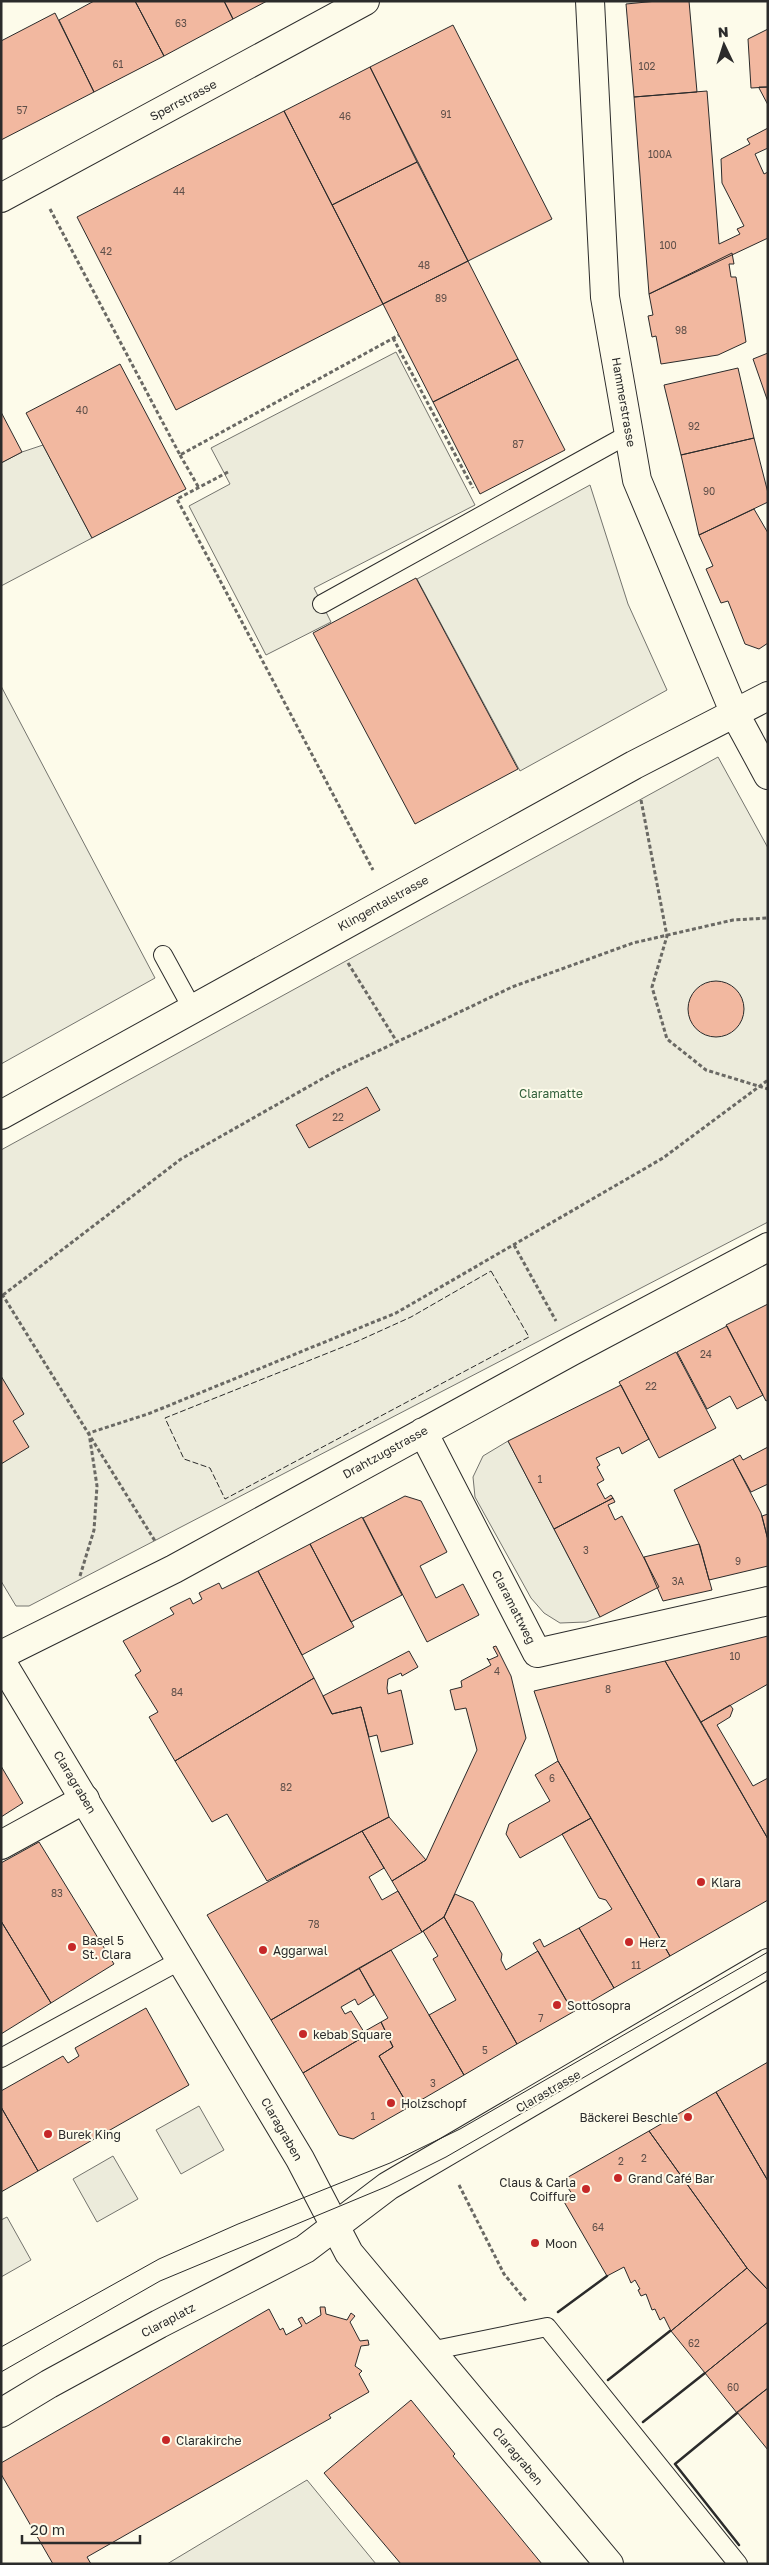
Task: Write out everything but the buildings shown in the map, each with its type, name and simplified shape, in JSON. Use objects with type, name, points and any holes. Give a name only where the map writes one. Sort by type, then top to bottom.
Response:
[{"type":"street","name":"Sperrstrasse","points":[[1,198],[365,1]]},
{"type":"street","name":"Hammerstrasse","points":[[590,1],[605,297],[637,480],[736,714],[768,775]]},
{"type":"street","name":"Klingentalstrasse","points":[[1,1115],[634,765],[768,696]]},
{"type":"street","name":"Drahtzugstrasse","points":[[1,1655],[174,1569],[572,1351],[768,1247]]},
{"type":"street","name":"Claramattweg","points":[[423,1432],[538,1653],[768,1600]]},
{"type":"street","name":"Claragraben","points":[[1,1661],[300,2159],[348,2253],[609,2564]]},
{"type":"street","points":[[1,1845],[85,1799]]},
{"type":"street","name":"Clarastrasse","points":[[334,2228],[388,2186],[768,1963]]},
{"type":"street","name":"Claraplatz","points":[[1,2413],[49,2384],[159,2324],[305,2249],[334,2228]]},
{"type":"lane","points":[[322,604],[629,434]]},
{"type":"lane","points":[[163,955],[192,1008]]},
{"type":"lane","points":[[1,2058],[181,1960]]},
{"type":"lane","points":[[430,2351],[547,2327],[738,2564]]},
{"type":"path","points":[[59,224],[198,488]]},
{"type":"path","points":[[180,455],[399,335]]},
{"type":"path","points":[[393,338],[487,514]]},
{"type":"path","points":[[228,472],[177,499],[388,900]]},
{"type":"path","points":[[634,765],[667,936],[652,987],[668,1039],[706,1070],[768,1088]]},
{"type":"path","points":[[174,1569],[2,1294],[181,1159],[336,1071],[512,987],[633,943],[733,920],[768,918]]},
{"type":"path","points":[[329,933],[396,1042]]},
{"type":"path","points":[[89,1434],[148,1414],[396,1313],[663,1158],[763,1086],[768,1080]]},
{"type":"path","points":[[514,1245],[572,1351]]},
{"type":"path","points":[[74,1619],[76,1589],[94,1530],[97,1486],[89,1434]]},
{"type":"path","points":[[444,2152],[504,2274],[547,2327]]},
{"type":"green space","points":[[396,352],[475,505],[314,588],[331,622],[266,655],[189,506],[230,484],[211,448]]},
{"type":"green space","points":[[43,445],[92,538],[1,586],[1,463],[22,452]]},
{"type":"green space","points":[[590,485],[628,604],[667,690],[520,771],[417,579]]},
{"type":"green space","points":[[1,686],[155,978],[1,1064]]},
{"type":"green space","name":"Claramatte","points":[[718,757],[768,848],[768,1222],[29,1606],[16,1606],[1,1581],[1,1150]]},
{"type":"green space","points":[[508,1441],[600,1617],[586,1622],[560,1623],[544,1613],[531,1598],[475,1497],[473,1477],[483,1456]]},
{"type":"green space","points":[[199,2106],[224,2150],[181,2174],[156,2130]]},
{"type":"green space","points":[[113,2156],[138,2199],[97,2222],[73,2179]]},
{"type":"green space","points":[[7,2217],[31,2260],[1,2277],[1,2220]]},
{"type":"green space","points":[[307,2480],[376,2564],[167,2564]]},
{"type":"tram line","points":[[1,2347],[159,2259],[238,2224],[390,2163],[460,2129],[768,1952]]},
{"type":"tram line","points":[[1,2372],[160,2281],[388,2186],[446,2157],[768,1971]]},
{"type":"fence","points":[[491,1271],[529,1337],[225,1499],[210,1468],[184,1459],[165,1418],[358,1341],[411,1317],[491,1271]]},
{"type":"wall","points":[[558,2312],[607,2276]]},
{"type":"wall","points":[[608,2380],[670,2331]]},
{"type":"wall","points":[[643,2422],[705,2373]]},
{"type":"wall","points":[[737,2413],[675,2464],[739,2545]]},
{"type":"place","name":"Klara","points":[[701,1882]]},
{"type":"place","name":"Herz","points":[[629,1942]]},
{"type":"place","name":"Basel 5 St. Clara","points":[[72,1947]]},
{"type":"place","name":"Aggarwal","points":[[263,1950]]},
{"type":"place","name":"Sottosopra","points":[[557,2005]]},
{"type":"place","name":"kebab Square","points":[[303,2034]]},
{"type":"place","name":"Holzschopf","points":[[391,2103]]},
{"type":"place","name":"Bäckerei Beschle","points":[[688,2117]]},
{"type":"place","name":"Burek King","points":[[48,2134]]},
{"type":"place","name":"Grand Café Bar","points":[[618,2178]]},
{"type":"place","name":"Claus & Carla Coiffure","points":[[586,2189]]},
{"type":"place","name":"Moon","points":[[535,2243]]},
{"type":"place","name":"Clarakirche","points":[[166,2440]]}]
